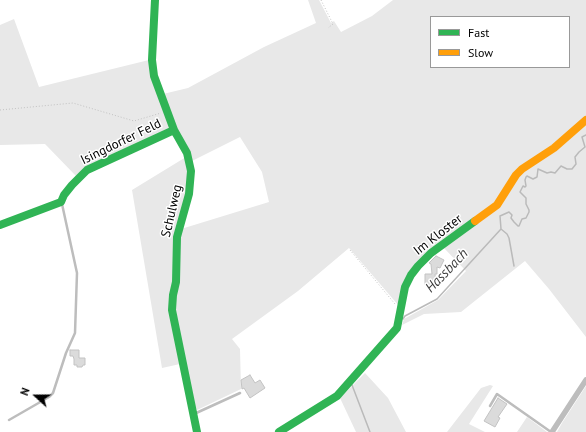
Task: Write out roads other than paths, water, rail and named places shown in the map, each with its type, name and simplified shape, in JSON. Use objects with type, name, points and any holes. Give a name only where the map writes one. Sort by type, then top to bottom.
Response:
[{"type":"street","name":"Schulweg","points":[[155,0],[152,60],[154,76],[166,112],[174,130],[187,152],[190,162],[191,182],[178,237],[176,252],[176,282],[172,310],[197,432]]},
{"type":"street","name":"Im Kloster","points":[[279,432],[337,396],[394,334],[402,309],[405,287],[411,275],[418,266],[431,253],[497,205],[516,175],[522,169],[554,148],[586,120]]},
{"type":"street","name":"Isingdorfer Feld","points":[[61,202],[64,195],[72,185],[87,170],[174,130]]},
{"type":"street","points":[[0,225],[61,202]]},
{"type":"street","points":[[552,432],[586,380]]},
{"type":"lane","points":[[9,420],[49,397],[53,393],[66,352],[75,333],[76,273],[61,202]]},
{"type":"lane","points":[[194,414],[240,393]]},
{"type":"lane","points":[[490,406],[497,394],[552,432]]},
{"type":"waterway","name":"Hassbach","points":[[514,266],[509,238],[501,229],[500,216],[509,212],[512,215],[511,218],[519,226],[522,219],[526,218],[529,212],[526,204],[526,198],[520,192],[523,186],[526,186],[526,177],[527,176],[533,179],[537,177],[538,169],[547,173],[555,173],[561,166],[567,169],[572,169],[576,164],[575,157],[585,147],[582,137],[586,135]]},
{"type":"waterway","name":"Hassbach","points":[[403,319],[405,316],[437,299],[501,229]]},
{"type":"waterway","name":"Hassbach","points":[[352,385],[370,432]]}]
